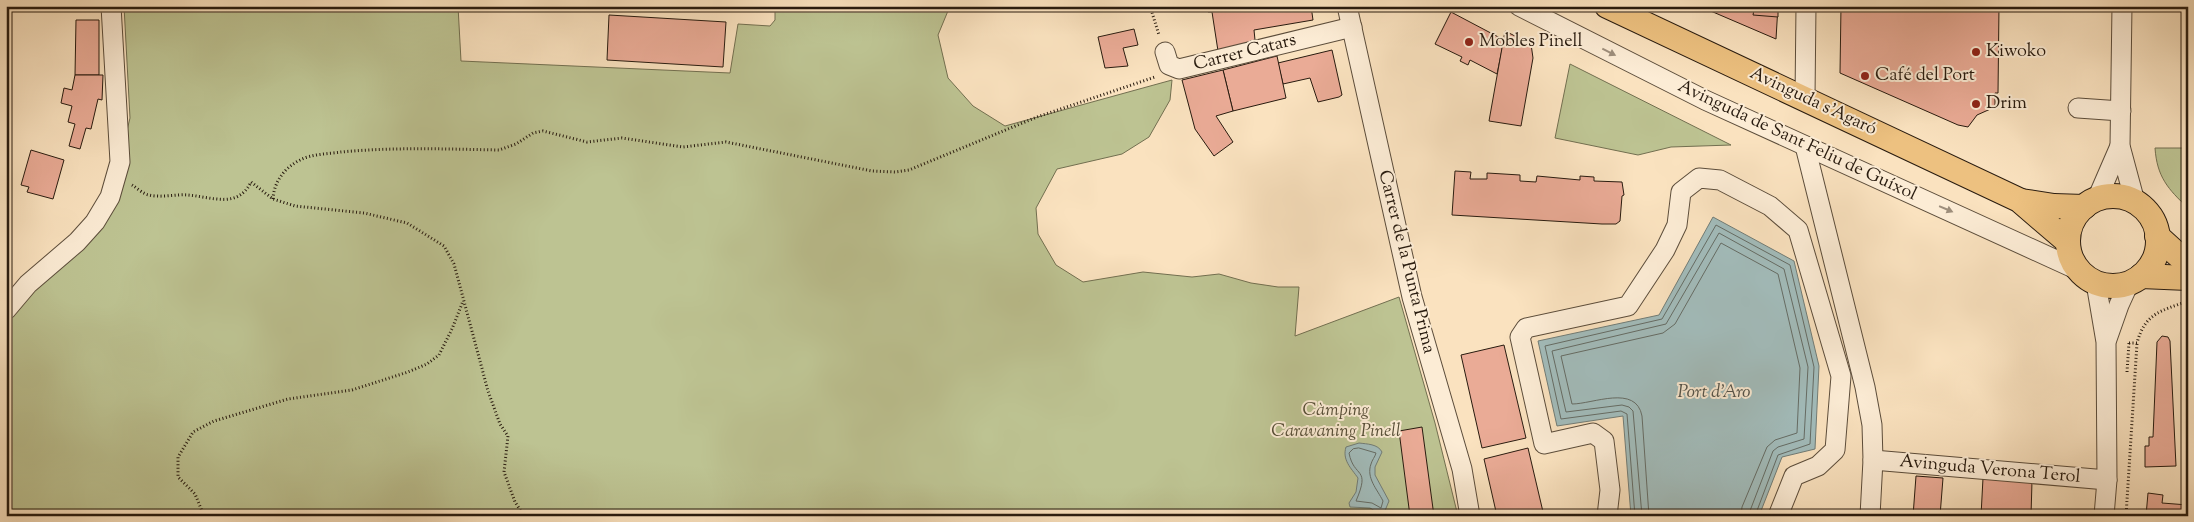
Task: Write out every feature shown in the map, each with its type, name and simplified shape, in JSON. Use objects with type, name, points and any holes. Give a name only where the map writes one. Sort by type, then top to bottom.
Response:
[{"type":"main road","name":"Avinguda s'Agaró","points":[[1607,6],[2019,200]]},
{"type":"main road","points":[[2019,200],[2054,206],[2090,203],[2116,197],[2135,202],[2150,216],[2157,236],[2154,258],[2135,280]]},
{"type":"main road","points":[[2019,200],[2068,242]]},
{"type":"main road","points":[[2090,203],[2072,222],[2068,242],[2071,256],[2087,276],[2112,286],[2135,280],[2188,278]]},
{"type":"main road","points":[[2157,236],[2188,264]]},
{"type":"street","points":[[6,310],[28,284],[77,242],[95,222],[110,197],[120,162],[112,6]]},
{"type":"street","name":"Avinguda de Sant Feliu de Guíxol","points":[[1519,6],[1706,100],[2087,276]]},
{"type":"street","points":[[1805,98],[1806,6]]},
{"type":"street","points":[[2122,6],[2120,146],[2135,202]]},
{"type":"street","name":"Carrer Catars","points":[[1165,52],[1170,64],[1179,69],[1351,13]]},
{"type":"street","name":"Carrer de la Punta Prima","points":[[1351,13],[1412,297],[1462,469],[1470,516]]},
{"type":"street","points":[[2078,108],[2121,111]]},
{"type":"street","points":[[1805,146],[1865,387],[1872,425],[1873,460],[1870,516]]},
{"type":"street","points":[[2090,203],[2120,146]]},
{"type":"street","points":[[1607,516],[1610,490],[1604,441],[1593,433],[1544,444],[1520,337],[1526,328],[1628,306],[1665,250],[1677,225],[1681,192],[1699,178],[1720,180],[1770,206],[1798,230],[1841,376],[1835,450],[1818,466],[1794,476],[1778,516]]},
{"type":"street","name":"Avinguda Verona Terol","points":[[2087,276],[2106,342],[2107,480],[2104,516]]},
{"type":"street","name":"Avinguda Verona Terol","points":[[2106,342],[2119,305],[2135,280]]},
{"type":"street","name":"Avinguda Verona Terol","points":[[1873,460],[2107,480]]},
{"type":"path","points":[[1150,6],[1165,52]]},
{"type":"path","points":[[273,199],[273,191],[280,176],[300,160],[317,155],[375,149],[499,150],[516,144],[533,133],[543,131],[587,142],[622,138],[684,147],[726,142],[872,171],[895,172],[909,170],[1037,118],[1179,69]]},
{"type":"path","points":[[116,176],[148,195],[188,195],[216,201],[235,198],[247,190],[251,182],[273,199],[295,206],[364,213],[407,223],[444,246],[454,264],[488,391],[500,424],[508,436],[504,472],[515,502],[524,516]]},
{"type":"path","points":[[204,516],[195,494],[178,477],[178,456],[193,432],[214,421],[253,408],[288,399],[352,390],[427,364],[439,356],[464,299]]},
{"type":"path","points":[[2126,516],[2137,343],[2141,328],[2151,317],[2188,301]]},
{"type":"path","points":[[2106,342],[2137,343]]},
{"type":"green space","name":"Càmping Caravaning Pinell","points":[[124,6],[458,6],[461,61],[730,73],[738,24],[770,26],[775,20],[775,6],[950,6],[938,35],[948,78],[973,106],[1005,126],[1172,80],[1170,100],[1149,137],[1122,154],[1057,169],[1036,208],[1038,234],[1056,265],[1083,282],[1143,272],[1192,277],[1219,274],[1251,283],[1278,287],[1299,287],[1295,336],[1399,297],[1435,423],[1458,516],[6,516],[6,313],[108,209],[130,118]]},
{"type":"green space","points":[[1570,64],[1731,145],[1671,147],[1638,155],[1555,138]]},
{"type":"green space","points":[[2155,148],[2188,148],[2188,208],[2169,188],[2161,175]]},
{"type":"water","name":"Port d'Aro","points":[[1713,217],[1794,261],[1819,366],[1815,449],[1782,457],[1759,516],[1631,516],[1623,416],[1557,426],[1538,341],[1659,315]]},
{"type":"water","points":[[1359,443],[1375,446],[1382,452],[1375,467],[1375,475],[1389,501],[1384,513],[1380,514],[1370,508],[1350,507],[1349,503],[1356,492],[1358,478],[1348,464],[1345,452],[1346,447]]},
{"type":"building","points":[[1208,6],[1311,6],[1313,20],[1254,30],[1255,40],[1250,41],[1251,46],[1218,51],[1212,12],[1208,12]]},
{"type":"building","points":[[1699,6],[1778,6],[1776,39]]},
{"type":"building","points":[[1736,6],[1778,6],[1778,17],[1753,15],[1754,10]]},
{"type":"building","points":[[1841,6],[1999,6],[1998,93],[1995,93],[1995,107],[1977,115],[1968,127],[1958,125],[1840,73]]},
{"type":"building","name":"Mobles Pinell","points":[[1451,12],[1504,40],[1497,74],[1470,60],[1468,65],[1460,61],[1462,57],[1435,44]]},
{"type":"building","points":[[609,15],[726,22],[723,67],[607,60]]},
{"type":"building","points":[[76,20],[99,20],[99,75],[75,75]]},
{"type":"building","points":[[1134,29],[1138,45],[1123,48],[1128,66],[1105,68],[1098,37]]},
{"type":"building","points":[[1505,31],[1531,44],[1533,58],[1521,126],[1489,121]]},
{"type":"building","points":[[1332,50],[1342,95],[1318,102],[1310,78],[1283,84],[1278,63]]},
{"type":"building","points":[[1277,56],[1286,98],[1233,111],[1223,70]]},
{"type":"building","points":[[1223,70],[1233,111],[1216,116],[1233,142],[1214,156],[1195,129],[1182,80]]},
{"type":"building","points":[[75,75],[103,75],[102,100],[98,99],[91,129],[86,128],[80,149],[69,146],[75,124],[68,122],[72,106],[61,103],[64,88],[72,90]]},
{"type":"building","points":[[31,150],[64,160],[53,199],[27,192],[29,187],[21,185]]},
{"type":"building","points":[[1455,171],[1471,172],[1470,179],[1487,179],[1487,173],[1520,175],[1520,181],[1536,182],[1537,176],[1580,180],[1580,176],[1594,177],[1594,181],[1622,182],[1624,195],[1622,196],[1620,221],[1616,224],[1602,224],[1452,215]]},
{"type":"building","points":[[2162,336],[2168,337],[2170,341],[2176,466],[2145,467],[2145,446],[2149,446],[2149,437],[2153,437],[2157,342]]},
{"type":"building","points":[[1504,345],[1526,438],[1482,448],[1461,355]]},
{"type":"building","points":[[1422,427],[1434,516],[1410,516],[1399,431]]},
{"type":"building","points":[[1528,448],[1544,516],[1497,516],[1484,459]]},
{"type":"building","points":[[1916,476],[1943,478],[1940,516],[1913,516]]},
{"type":"building","points":[[1983,478],[2032,481],[2031,516],[1981,516]]},
{"type":"building","points":[[2148,493],[2163,495],[2162,503],[2188,505],[2188,516],[2146,516]]},
{"type":"building","points":[[1790,511],[1834,514],[1834,516],[1790,516]]},
{"type":"place","name":"Mobles Pinell","points":[[1469,42]]},
{"type":"place","name":"Kiwoko","points":[[1976,52]]},
{"type":"place","name":"Café del Port","points":[[1865,76]]},
{"type":"place","name":"Drim","points":[[1976,104]]}]
